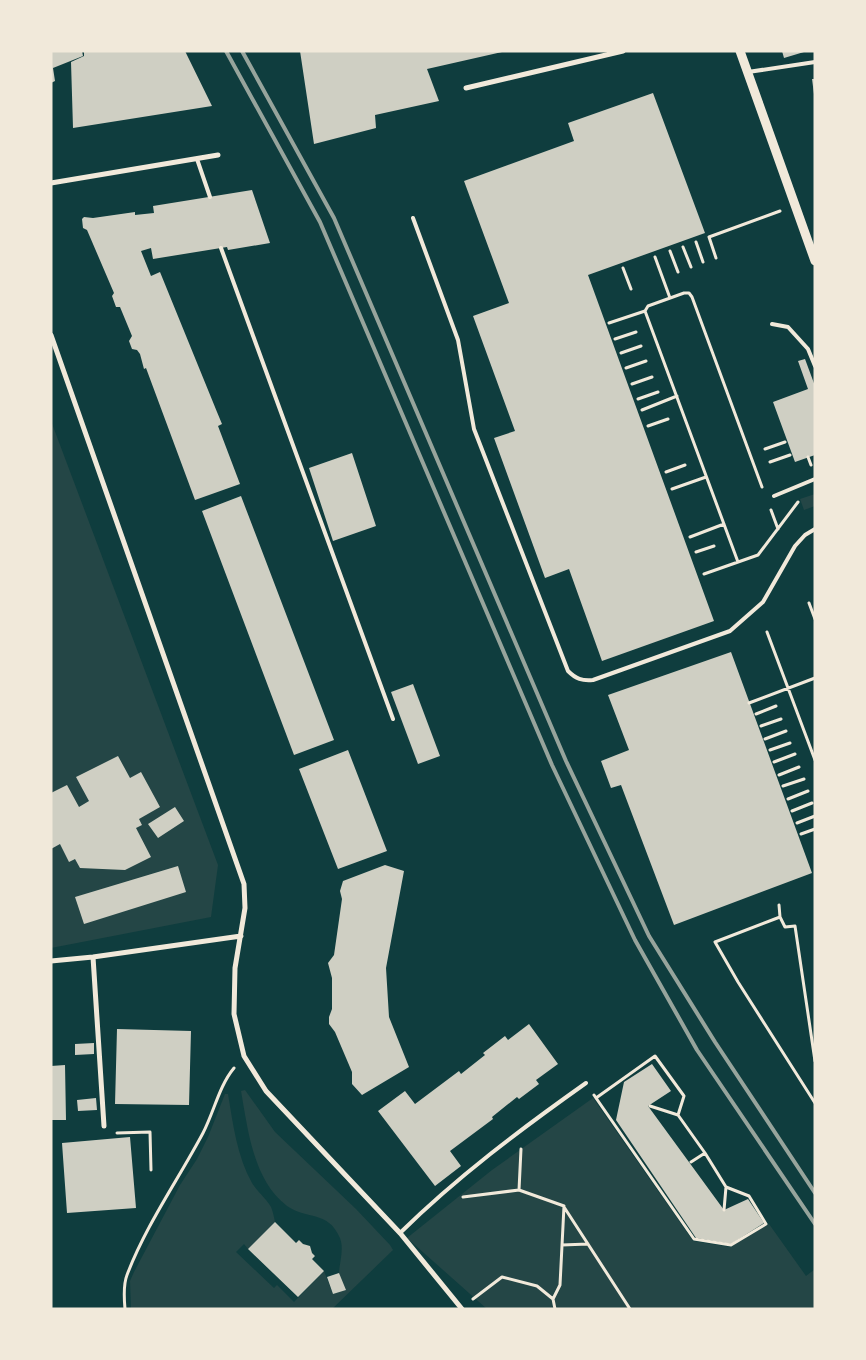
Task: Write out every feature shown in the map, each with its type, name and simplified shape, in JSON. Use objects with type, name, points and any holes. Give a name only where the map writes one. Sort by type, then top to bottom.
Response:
[{"type":"street","points":[[466,88],[623,51]]},
{"type":"street","points":[[740,51],[815,261]]},
{"type":"street","points":[[51,183],[218,155]]},
{"type":"street","points":[[51,335],[244,884],[245,908],[235,968],[234,1014],[244,1056],[266,1091],[400,1233],[462,1308]]},
{"type":"street","points":[[51,961],[94,957],[241,936]]},
{"type":"street","points":[[94,957],[104,1126]]},
{"type":"lane","points":[[748,72],[815,62]]},
{"type":"lane","points":[[197,159],[210,197]]},
{"type":"lane","points":[[413,218],[458,340],[474,429],[568,671],[575,678],[583,681],[593,680],[730,631],[763,602],[795,546],[805,535],[815,529]]},
{"type":"lane","points":[[221,248],[393,719]]},
{"type":"lane","points":[[772,324],[788,327],[808,349],[815,366]]},
{"type":"lane","points":[[774,496],[815,479]]},
{"type":"lane","points":[[400,1233],[432,1202],[522,1128],[586,1083]]},
{"type":"path","points":[[716,258],[709,238],[773,214]]},
{"type":"path","points":[[696,242],[703,262]]},
{"type":"path","points":[[683,247],[691,267]]},
{"type":"path","points":[[670,251],[678,272]]},
{"type":"path","points":[[655,257],[670,298]]},
{"type":"path","points":[[623,268],[631,289]]},
{"type":"path","points":[[609,324],[645,311],[648,306],[684,293],[689,293],[764,492]]},
{"type":"path","points":[[645,311],[738,562]]},
{"type":"path","points":[[615,340],[636,332]]},
{"type":"path","points":[[621,354],[640,346]]},
{"type":"path","points":[[626,368],[646,361]]},
{"type":"path","points":[[632,384],[652,377]]},
{"type":"path","points":[[638,400],[658,392]]},
{"type":"path","points":[[642,410],[676,396]]},
{"type":"path","points":[[648,426],[668,419]]},
{"type":"path","points":[[765,449],[785,442]]},
{"type":"path","points":[[770,462],[790,455]]},
{"type":"path","points":[[666,472],[685,465]]},
{"type":"path","points":[[672,489],[706,477]]},
{"type":"path","points":[[704,574],[758,555],[798,503],[796,496]]},
{"type":"path","points":[[768,502],[778,530]]},
{"type":"path","points":[[690,537],[724,524]]},
{"type":"path","points":[[696,552],[714,546]]},
{"type":"path","points":[[809,603],[815,619]]},
{"type":"path","points":[[767,632],[815,760]]},
{"type":"path","points":[[749,703],[815,678]]},
{"type":"path","points":[[756,714],[776,706]]},
{"type":"path","points":[[761,726],[782,719]]},
{"type":"path","points":[[765,739],[786,731]]},
{"type":"path","points":[[770,750],[790,743]]},
{"type":"path","points":[[774,762],[795,754]]},
{"type":"path","points":[[779,775],[799,767]]},
{"type":"path","points":[[783,786],[804,779]]},
{"type":"path","points":[[788,799],[808,791]]},
{"type":"path","points":[[792,811],[812,803]]},
{"type":"path","points":[[797,823],[815,816]]},
{"type":"path","points":[[801,834],[815,830]]},
{"type":"path","points":[[779,905],[780,917],[785,926],[795,926],[815,1061]]},
{"type":"path","points":[[780,917],[715,942],[738,982],[815,1103]]},
{"type":"path","points":[[125,1309],[125,1284],[129,1269],[161,1207],[204,1132],[229,1074],[244,1056]]},
{"type":"path","points":[[596,1098],[655,1056],[684,1096],[678,1115]]},
{"type":"path","points":[[586,1083],[694,1239],[731,1245],[766,1224],[749,1196],[726,1187]]},
{"type":"path","points":[[650,1106],[678,1115],[726,1187],[724,1210]]},
{"type":"path","points":[[104,1126],[104,1133],[150,1132],[151,1170]]},
{"type":"path","points":[[519,1190],[522,1128]]},
{"type":"path","points":[[690,1162],[705,1153]]},
{"type":"path","points":[[432,1202],[519,1190],[564,1206],[630,1309]]},
{"type":"path","points":[[552,1299],[560,1284],[564,1206]]},
{"type":"path","points":[[562,1246],[588,1244]]},
{"type":"path","points":[[462,1308],[502,1277],[537,1286],[552,1299],[555,1309]]},
{"type":"shaded area","points":[[51,421],[218,865],[211,917],[51,948]]},
{"type":"shaded area","points":[[815,494],[815,506],[804,510],[800,499]]},
{"type":"shaded area","points":[[245,1090],[275,1132],[356,1209],[393,1250],[332,1309],[131,1309],[130,1281],[180,1185],[197,1159],[225,1094],[228,1094],[236,1140],[247,1173],[256,1189],[271,1207],[275,1222],[248,1249],[244,1244],[236,1252],[274,1288],[277,1285],[294,1302],[324,1271],[333,1294],[345,1290],[339,1272],[342,1251],[341,1242],[335,1229],[323,1219],[287,1206],[266,1183],[254,1153],[246,1122],[241,1091]]},
{"type":"shaded area","points":[[593,1098],[693,1241],[730,1247],[769,1224],[806,1276],[815,1269],[815,1309],[487,1309],[407,1238],[492,1170]]},
{"type":"building","points":[[51,51],[82,51],[83,56],[53,68],[55,81],[51,83]]},
{"type":"building","points":[[84,51],[185,51],[212,106],[73,128],[71,62],[84,56]]},
{"type":"building","points":[[300,51],[502,52],[427,69],[439,101],[375,115],[376,128],[314,144]]},
{"type":"building","points":[[782,51],[804,51],[804,52],[784,58]]},
{"type":"building","points":[[812,79],[815,79],[815,94],[814,94]]},
{"type":"building","points":[[653,93],[705,233],[588,275],[714,621],[602,661],[569,569],[545,578],[494,438],[515,431],[473,316],[509,303],[464,181],[574,141],[568,123]]},
{"type":"building","points":[[252,190],[270,243],[228,250],[227,247],[153,259],[151,248],[141,251],[151,276],[160,272],[222,424],[218,426],[240,484],[195,500],[146,368],[144,369],[140,354],[137,350],[132,349],[129,341],[132,336],[120,307],[116,307],[112,296],[114,293],[87,230],[83,228],[82,219],[84,217],[93,218],[135,212],[135,215],[154,213],[153,206]]},
{"type":"building","points":[[805,359],[815,386],[815,455],[795,462],[773,402],[808,389],[798,361]]},
{"type":"building","points":[[352,453],[376,526],[333,541],[309,468]]},
{"type":"building","points":[[241,496],[334,740],[294,755],[202,511]]},
{"type":"building","points":[[731,652],[812,873],[674,925],[621,785],[611,788],[601,761],[629,750],[608,695]]},
{"type":"building","points":[[413,684],[440,756],[418,764],[391,692]]},
{"type":"building","points":[[348,750],[387,851],[338,869],[299,769]]},
{"type":"building","points":[[118,756],[130,778],[141,772],[160,807],[139,819],[142,825],[136,828],[151,857],[125,870],[80,868],[75,859],[69,862],[60,844],[51,849],[51,793],[67,785],[79,807],[89,801],[76,777]]},
{"type":"building","points":[[175,807],[184,821],[158,838],[148,824]]},
{"type":"building","points":[[385,865],[404,871],[386,968],[389,1017],[409,1067],[362,1095],[352,1084],[352,1072],[335,1032],[329,1024],[332,1009],[332,978],[328,963],[334,955],[342,899],[340,891],[343,881]]},
{"type":"building","points":[[178,866],[186,892],[84,924],[75,897]]},
{"type":"building","points":[[529,1024],[558,1064],[536,1080],[539,1084],[519,1099],[517,1097],[492,1117],[493,1119],[450,1151],[461,1166],[435,1186],[378,1111],[405,1091],[415,1104],[459,1071],[461,1074],[485,1055],[483,1053],[505,1036],[508,1040]]},
{"type":"building","points":[[117,1029],[191,1031],[189,1105],[115,1104]]},
{"type":"building","points":[[94,1043],[94,1054],[75,1055],[75,1044]]},
{"type":"building","points":[[652,1064],[671,1091],[648,1106],[724,1210],[748,1199],[764,1223],[731,1244],[696,1238],[616,1120],[624,1082]]},
{"type":"building","points":[[65,1065],[66,1120],[51,1120],[51,1066]]},
{"type":"building","points":[[96,1098],[97,1110],[78,1111],[77,1100]]},
{"type":"building","points":[[130,1137],[136,1208],[67,1213],[62,1143]]},
{"type":"building","points":[[275,1222],[296,1243],[299,1240],[303,1244],[310,1246],[315,1256],[312,1259],[324,1271],[298,1297],[248,1249]]},
{"type":"building","points":[[339,1273],[346,1290],[333,1294],[327,1277]]},
{"type":"railway","points":[[226,51],[320,222],[552,765],[635,940],[697,1050],[815,1224]]},
{"type":"railway","points":[[242,51],[334,218],[566,761],[649,936],[715,1042],[815,1193]]}]
